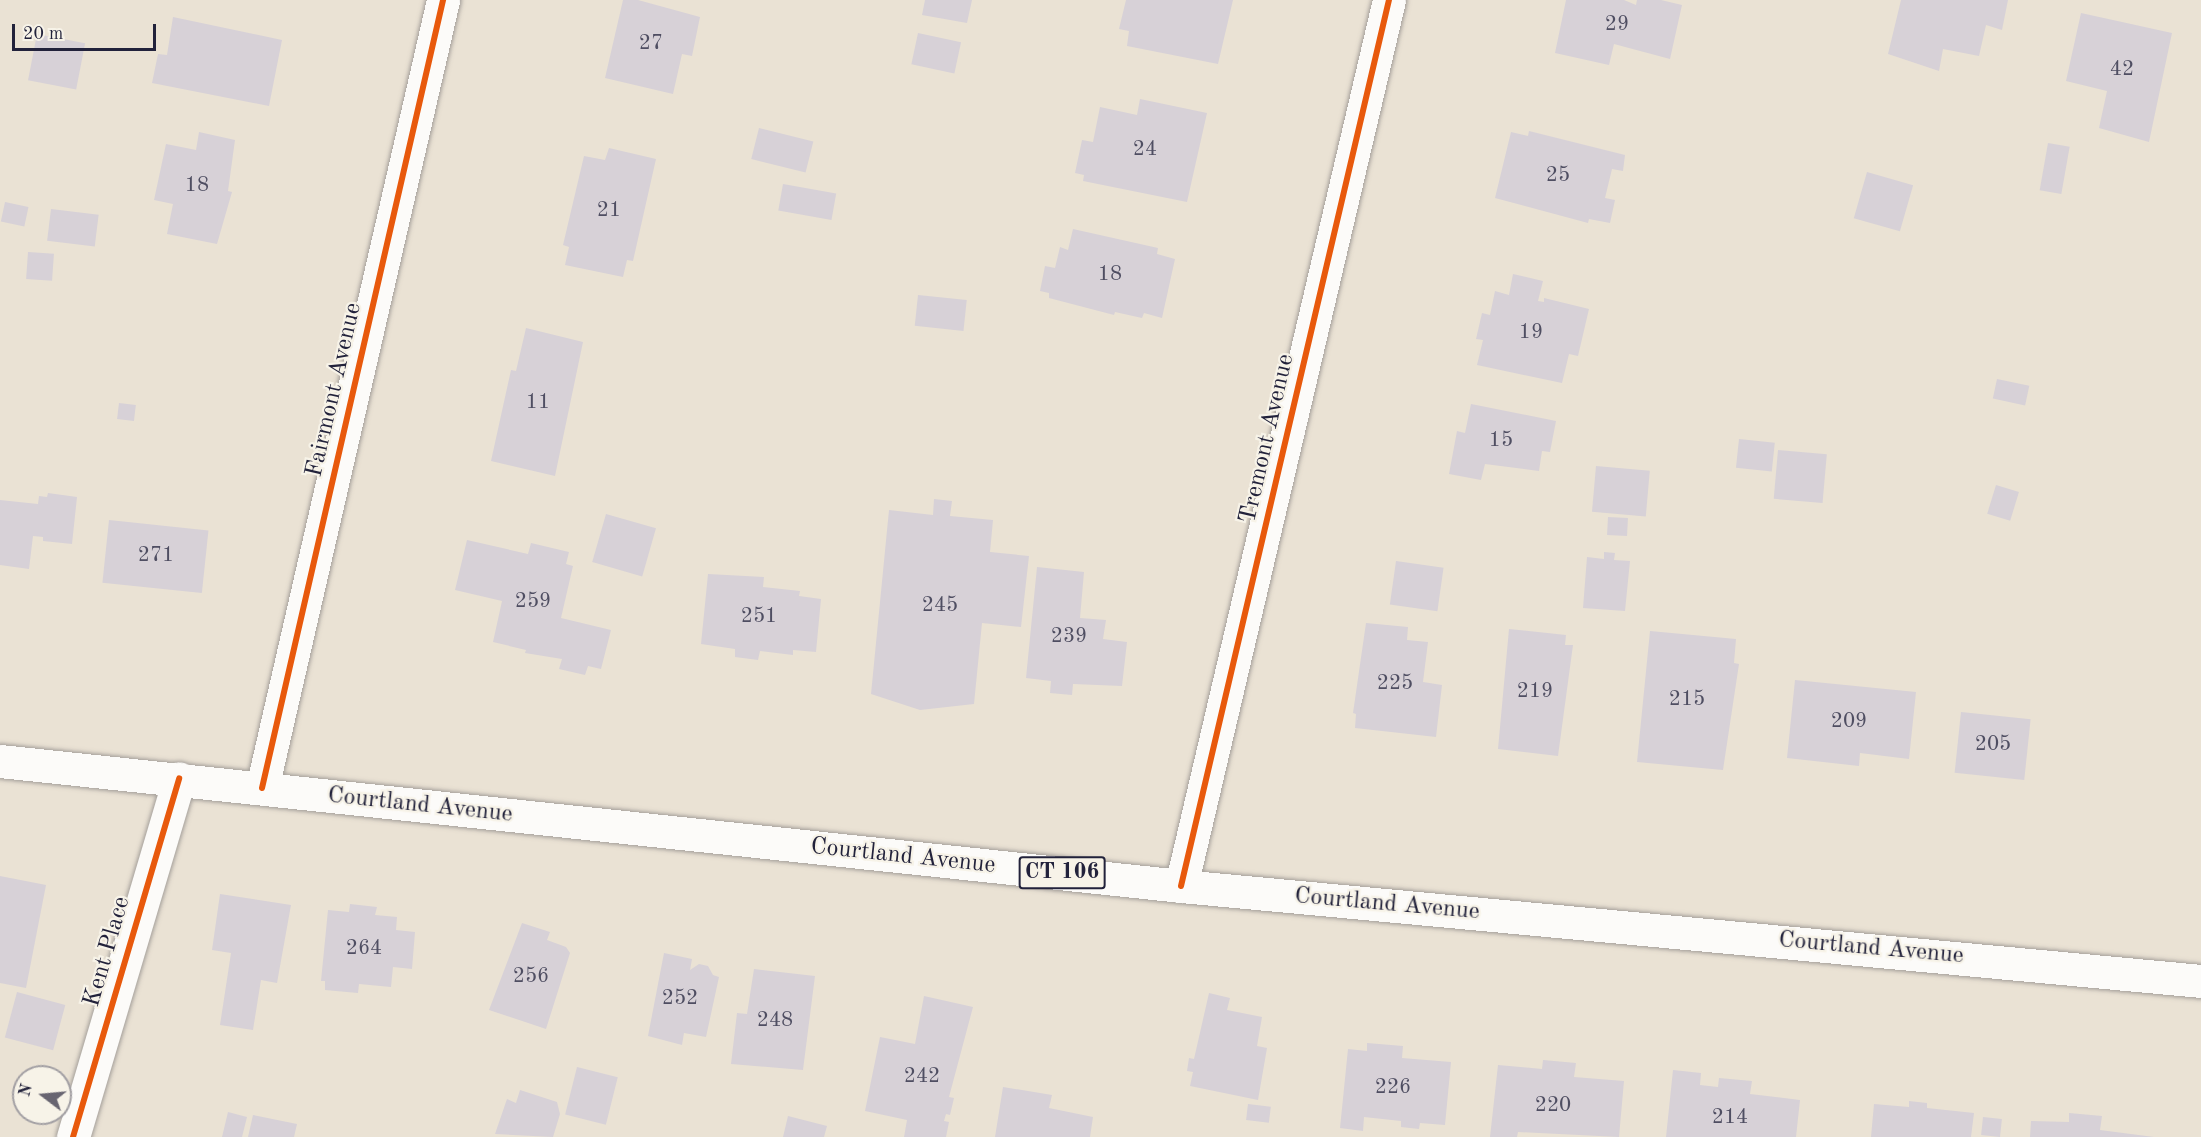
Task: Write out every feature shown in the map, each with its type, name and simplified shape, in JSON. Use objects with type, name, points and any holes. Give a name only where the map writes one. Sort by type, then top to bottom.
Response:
[{"type":"main road","name":"Fairmont Avenue","points":[[262,788],[443,0]]},
{"type":"main road","name":"Tremont Avenue","points":[[1181,886],[1389,0]]},
{"type":"main road","name":"Courtland Avenue","points":[[0,761],[178,778],[1181,886],[2201,981]]},
{"type":"main road","name":"Kent Place","points":[[73,1137],[178,778]]},
{"type":"building","points":[[623,0],[638,0],[700,17],[692,56],[682,54],[673,94],[605,78]]},
{"type":"building","points":[[925,0],[972,0],[967,23],[922,15]]},
{"type":"building","points":[[1126,0],[1233,0],[1218,64],[1127,46],[1129,31],[1119,29]]},
{"type":"building","points":[[1566,0],[1624,0],[1636,5],[1637,0],[1661,0],[1682,5],[1670,59],[1614,44],[1609,65],[1555,53]]},
{"type":"building","points":[[1901,0],[2008,0],[2002,30],[1986,25],[1979,56],[1943,49],[1939,71],[1888,54]]},
{"type":"building","points":[[2081,13],[2172,33],[2149,142],[2099,128],[2107,91],[2066,81]]},
{"type":"building","points":[[173,17],[282,40],[269,106],[152,83],[158,54],[167,55]]},
{"type":"building","points":[[918,33],[961,42],[954,73],[911,64]]},
{"type":"building","points":[[37,34],[85,43],[76,89],[28,80]]},
{"type":"building","points":[[1140,99],[1207,113],[1187,202],[1083,181],[1084,175],[1075,173],[1082,140],[1093,142],[1100,107],[1137,115]]},
{"type":"building","points":[[759,128],[813,142],[806,173],[751,159]]},
{"type":"building","points":[[1529,131],[1625,155],[1623,171],[1612,169],[1605,198],[1615,200],[1610,223],[1589,219],[1588,223],[1495,198],[1511,132],[1528,136]]},
{"type":"building","points":[[199,132],[235,140],[228,191],[232,192],[217,244],[167,234],[173,204],[154,200],[166,144],[196,150]]},
{"type":"building","points":[[2048,143],[2070,147],[2061,194],[2040,190]]},
{"type":"building","points":[[609,148],[656,159],[633,261],[627,260],[623,277],[565,265],[569,247],[563,245],[584,156],[605,160]]},
{"type":"building","points":[[1867,172],[1913,185],[1900,231],[1854,218]]},
{"type":"building","points":[[783,184],[836,193],[831,220],[778,211]]},
{"type":"building","points":[[5,202],[28,207],[24,227],[1,222]]},
{"type":"building","points":[[51,209],[99,215],[95,247],[47,241]]},
{"type":"building","points":[[1073,229],[1158,248],[1157,254],[1175,259],[1162,318],[1144,313],[1142,318],[1115,312],[1114,315],[1049,298],[1049,293],[1040,291],[1045,266],[1055,268],[1060,247],[1068,250]]},
{"type":"building","points":[[28,252],[54,254],[52,281],[26,279]]},
{"type":"building","points":[[1513,274],[1543,281],[1538,301],[1544,302],[1544,298],[1589,309],[1578,356],[1569,354],[1562,383],[1477,365],[1483,340],[1476,339],[1482,313],[1490,315],[1495,291],[1509,295]]},
{"type":"building","points":[[918,295],[967,300],[963,331],[915,326]]},
{"type":"building","points":[[526,328],[583,342],[555,476],[491,461],[511,370],[516,371]]},
{"type":"building","points":[[1997,379],[2029,386],[2025,405],[1993,399]]},
{"type":"building","points":[[119,403],[136,405],[134,421],[117,419]]},
{"type":"building","points":[[1471,404],[1556,421],[1550,452],[1542,451],[1539,471],[1485,464],[1481,480],[1449,474],[1457,431],[1465,433]]},
{"type":"building","points":[[1739,439],[1775,443],[1772,472],[1736,468]]},
{"type":"building","points":[[1778,450],[1827,454],[1823,503],[1774,499]]},
{"type":"building","points":[[1596,466],[1650,471],[1646,517],[1592,512]]},
{"type":"building","points":[[1996,485],[2019,492],[2010,521],[1987,514]]},
{"type":"building","points":[[48,493],[77,497],[72,544],[43,541],[43,537],[33,536],[29,569],[0,565],[0,500],[38,504],[39,496],[47,497]]},
{"type":"building","points":[[934,499],[952,501],[950,516],[993,520],[990,552],[1029,556],[1021,627],[982,623],[974,704],[920,710],[871,694],[889,510],[933,515]]},
{"type":"building","points":[[606,514],[656,528],[642,576],[592,562]]},
{"type":"building","points":[[1608,517],[1628,518],[1627,536],[1607,535]]},
{"type":"building","points":[[109,520],[208,530],[202,593],[102,583]]},
{"type":"building","points":[[467,540],[528,554],[531,543],[569,552],[566,564],[573,566],[561,618],[611,630],[601,669],[588,666],[585,675],[559,669],[562,659],[525,653],[526,650],[493,642],[502,601],[455,590]]},
{"type":"building","points":[[1604,552],[1615,553],[1614,560],[1630,561],[1625,611],[1583,608],[1587,557],[1604,559]]},
{"type":"building","points":[[1396,561],[1444,568],[1437,611],[1390,605]]},
{"type":"building","points":[[1037,567],[1084,572],[1080,618],[1106,620],[1103,639],[1127,642],[1122,686],[1073,684],[1072,695],[1050,693],[1051,681],[1026,678]]},
{"type":"building","points":[[708,574],[764,577],[763,587],[800,591],[799,596],[821,599],[816,652],[793,650],[793,655],[760,651],[758,660],[735,657],[735,649],[701,644]]},
{"type":"building","points":[[1366,623],[1408,627],[1407,640],[1428,642],[1423,682],[1442,685],[1436,737],[1355,728],[1356,714],[1353,713]]},
{"type":"building","points":[[1509,629],[1566,635],[1565,645],[1573,645],[1558,756],[1498,749]]},
{"type":"building","points":[[1650,631],[1736,639],[1734,663],[1739,664],[1723,770],[1637,762]]},
{"type":"building","points":[[1795,680],[1916,692],[1909,759],[1860,753],[1859,766],[1787,758]]},
{"type":"building","points":[[1961,712],[2031,719],[2024,780],[1955,773]]},
{"type":"building","points":[[0,876],[46,885],[26,988],[0,983]]},
{"type":"building","points":[[220,894],[291,905],[277,983],[261,980],[253,1030],[220,1025],[231,953],[212,950]]},
{"type":"building","points":[[350,904],[377,907],[375,915],[397,917],[396,930],[415,932],[412,969],[393,967],[391,987],[359,984],[358,993],[325,990],[325,981],[321,981],[328,910],[349,912]]},
{"type":"building","points":[[522,923],[550,932],[547,940],[566,947],[570,953],[546,1029],[489,1010]]},
{"type":"building","points":[[664,953],[692,959],[690,970],[699,964],[708,966],[713,975],[719,977],[706,1037],[684,1033],[682,1045],[648,1036]]},
{"type":"building","points":[[754,969],[815,976],[803,1070],[731,1064],[737,1013],[747,1014]]},
{"type":"building","points":[[17,992],[65,1005],[53,1050],[5,1037]]},
{"type":"building","points":[[1209,993],[1230,998],[1227,1010],[1262,1017],[1257,1046],[1267,1048],[1258,1100],[1190,1086],[1193,1072],[1187,1071],[1189,1058],[1194,1059]]},
{"type":"building","points":[[924,996],[973,1007],[949,1097],[954,1098],[950,1115],[946,1114],[944,1121],[949,1122],[946,1137],[904,1137],[907,1120],[865,1111],[880,1037],[915,1044]]},
{"type":"building","points":[[1367,1043],[1403,1046],[1402,1058],[1451,1062],[1445,1125],[1420,1123],[1419,1129],[1401,1127],[1401,1121],[1364,1117],[1363,1131],[1340,1128],[1348,1049],[1367,1051]]},
{"type":"building","points":[[1543,1060],[1576,1063],[1574,1077],[1624,1081],[1619,1137],[1518,1132],[1517,1137],[1490,1137],[1498,1065],[1542,1069]]},
{"type":"building","points":[[577,1067],[618,1077],[606,1125],[565,1115]]},
{"type":"building","points":[[1673,1070],[1701,1073],[1700,1085],[1718,1087],[1719,1078],[1752,1081],[1750,1094],[1800,1100],[1796,1137],[1666,1137]]},
{"type":"building","points":[[1003,1087],[1052,1095],[1049,1108],[1093,1117],[1090,1137],[995,1137]]},
{"type":"building","points":[[520,1090],[557,1102],[560,1114],[553,1137],[495,1134],[507,1099],[516,1103]]},
{"type":"building","points":[[1909,1101],[1927,1103],[1927,1108],[1974,1113],[1971,1137],[1871,1137],[1874,1104],[1909,1107]]},
{"type":"building","points":[[1248,1104],[1271,1107],[1269,1123],[1246,1120]]},
{"type":"building","points":[[228,1112],[247,1117],[242,1137],[222,1137]]},
{"type":"building","points":[[2069,1113],[2102,1116],[2100,1130],[2154,1137],[2030,1137],[2031,1121],[2069,1122]]},
{"type":"building","points":[[253,1115],[297,1124],[294,1137],[248,1137]]},
{"type":"building","points":[[788,1116],[827,1126],[824,1137],[783,1137]]},
{"type":"building","points":[[1983,1117],[2002,1119],[2000,1137],[1981,1135]]},
{"type":"cycle path","points":[[262,788],[443,0]]},
{"type":"cycle path","points":[[1181,886],[1389,0]]},
{"type":"cycle path","points":[[73,1137],[179,778]]}]
